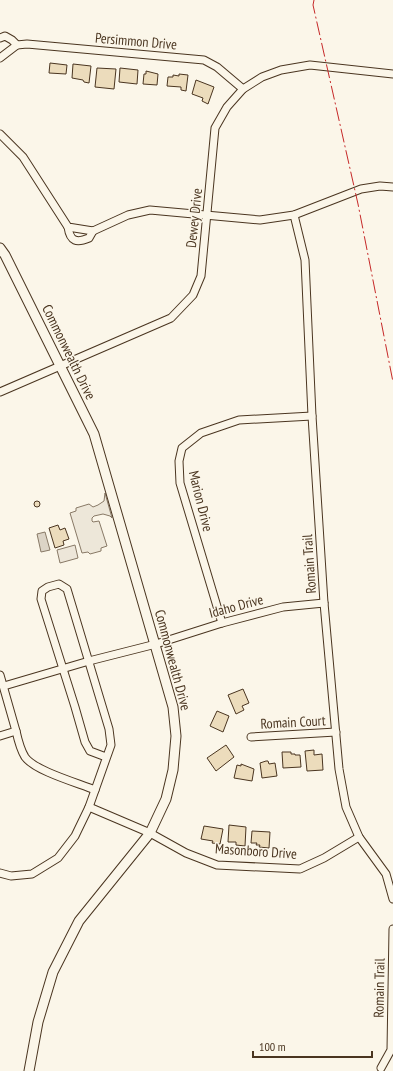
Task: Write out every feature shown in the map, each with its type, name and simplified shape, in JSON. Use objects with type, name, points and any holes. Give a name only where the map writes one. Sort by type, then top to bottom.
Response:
[{"type":"street","name":"Persimmon Drive","points":[[0,38],[5,36],[17,45],[27,44],[204,60],[217,67],[243,88]]},
{"type":"street","points":[[0,58],[17,45]]},
{"type":"street","name":"Dewey Drive","points":[[0,392],[171,318],[192,295],[201,276],[215,128],[227,107],[243,88],[262,77],[281,70],[310,65],[393,74]]},
{"type":"street","points":[[0,134],[23,157],[68,227],[69,235],[73,240],[81,241],[89,238],[93,231]]},
{"type":"street","points":[[68,227],[93,231],[128,215],[150,210],[260,220],[294,215],[361,189],[380,186],[393,188]]},
{"type":"street","name":"Romain Trail","points":[[294,215],[305,260],[312,416],[324,603],[339,768],[346,807],[359,837],[386,874],[393,899]]},
{"type":"street","name":"Commonwealth Drive","points":[[2,254],[94,434],[174,707],[176,736],[174,770],[166,799],[150,833],[80,921],[53,972],[38,1022],[29,1071]]},
{"type":"street","name":"Marion Drive","points":[[222,623],[180,483],[179,461],[182,448],[201,433],[239,420],[312,416]]},
{"type":"street","points":[[0,873],[11,876],[32,874],[58,858],[75,836],[90,807],[111,745],[109,729],[67,589],[59,584],[48,587],[42,591],[41,599],[85,742],[90,750],[106,757]]},
{"type":"street","name":"Idaho Drive","points":[[4,686],[89,661],[156,644],[222,623],[283,607],[324,603]]},
{"type":"street","points":[[0,675],[19,746],[26,757],[32,764],[42,769],[95,790]]},
{"type":"street","points":[[0,736],[16,731]]},
{"type":"street","name":"Romain Court","points":[[251,737],[336,732]]},
{"type":"street","name":"Masonboro Drive","points":[[90,807],[150,833],[186,853],[217,864],[300,869],[324,858],[359,837]]},
{"type":"street","name":"Romain Trail","points":[[381,1068],[391,1050],[393,929]]},
{"type":"shaded area","points":[[105,493],[112,518],[103,514],[94,516],[92,521],[99,521],[107,546],[101,548],[101,551],[90,554],[88,552],[82,553],[70,513],[76,511],[76,508],[89,504],[93,507],[98,505],[104,501]]},
{"type":"shaded area","points":[[45,532],[50,550],[41,552],[37,534]]},
{"type":"shaded area","points":[[75,545],[78,558],[60,563],[57,550]]},
{"type":"building","points":[[50,63],[67,65],[66,74],[49,73]]},
{"type":"building","points":[[73,64],[91,66],[89,83],[72,78]]},
{"type":"building","points":[[97,68],[116,69],[114,89],[95,87]]},
{"type":"building","points":[[120,68],[138,70],[137,84],[119,82]]},
{"type":"building","points":[[146,71],[158,74],[157,85],[143,84],[144,74],[146,74]]},
{"type":"building","points":[[179,74],[188,75],[186,91],[181,90],[181,87],[167,86],[168,77],[173,77],[173,75],[179,76]]},
{"type":"building","points":[[196,80],[214,87],[208,104],[202,101],[203,98],[192,94]]},
{"type":"building","points":[[37,501],[40,504],[37,507],[34,504]]},
{"type":"building","points":[[58,525],[60,530],[65,528],[69,539],[63,541],[64,545],[55,548],[49,528]]},
{"type":"building","points":[[243,689],[249,703],[242,706],[244,710],[236,714],[228,695]]},
{"type":"building","points":[[217,711],[229,716],[223,732],[210,726]]},
{"type":"building","points":[[226,745],[234,757],[216,771],[207,758]]},
{"type":"building","points":[[314,750],[314,755],[322,754],[323,770],[307,771],[305,751]]},
{"type":"building","points":[[282,752],[291,752],[291,754],[300,755],[301,767],[283,768]]},
{"type":"building","points":[[268,761],[269,764],[275,763],[277,776],[262,778],[260,763]]},
{"type":"building","points":[[241,764],[254,769],[252,781],[234,778],[237,765],[241,766]]},
{"type":"building","points":[[229,825],[246,827],[245,846],[236,845],[236,842],[228,842]]},
{"type":"building","points":[[204,826],[223,829],[220,844],[201,839]]},
{"type":"building","points":[[252,831],[270,832],[269,848],[259,847],[260,845],[256,845],[257,843],[251,843]]},
{"type":"power","points":[[314,0],[313,5],[358,204],[393,382]]}]
